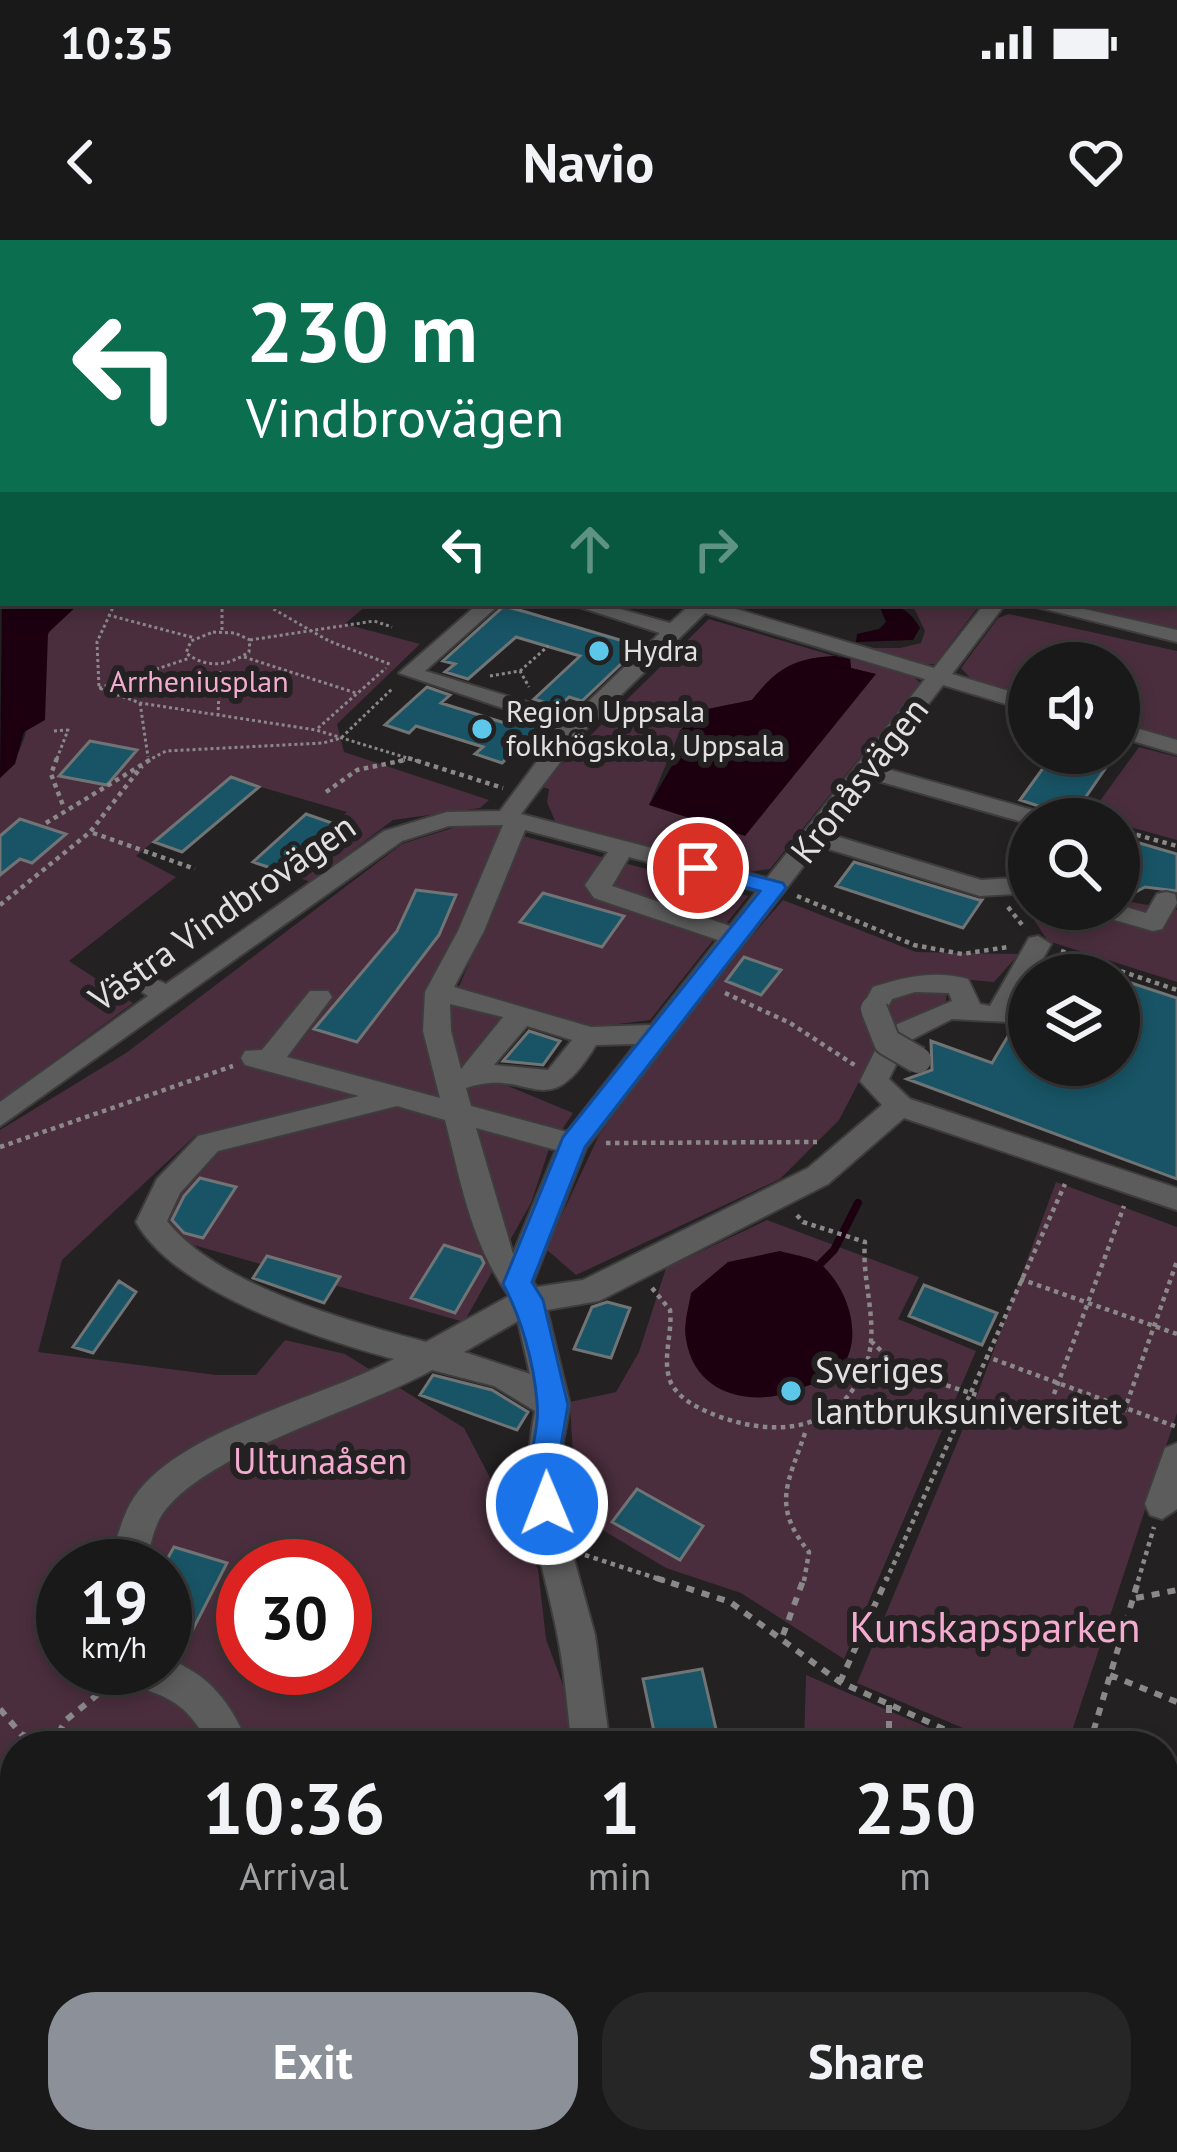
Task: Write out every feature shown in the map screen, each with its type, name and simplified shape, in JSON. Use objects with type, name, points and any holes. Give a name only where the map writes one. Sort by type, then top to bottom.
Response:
[{"type":"street","points":[[400,669],[487,606]]},
{"type":"street","points":[[587,606],[675,632]]},
{"type":"street","points":[[463,1079],[437,1031],[438,992],[471,931],[514,812],[573,734],[701,606]]},
{"type":"street","points":[[710,606],[1008,697]]},
{"type":"street","name":"Kronåsvägen","points":[[523,1292],[573,1144],[994,606]]},
{"type":"street","points":[[1043,606],[1177,636]]},
{"type":"street","points":[[400,669],[549,716],[573,734]]},
{"type":"street","points":[[1140,736],[1177,747]]},
{"type":"street","points":[[866,770],[1008,810]]},
{"type":"street","name":"Västra Vindbrovägen","points":[[0,1116],[393,836],[447,819],[514,812],[622,849],[775,888]]},
{"type":"street","points":[[814,837],[980,889],[1008,886]]},
{"type":"street","points":[[622,849],[597,885],[603,892],[736,937]]},
{"type":"street","points":[[1140,919],[1153,923],[1166,900]]},
{"type":"street","points":[[1038,944],[998,1016],[948,1010],[896,1036],[874,1081],[900,1106],[1177,1199]]},
{"type":"street","points":[[136,979],[166,994]]},
{"type":"street","points":[[919,1060],[896,1052],[877,1032],[874,1009],[882,993],[914,983],[959,985],[970,1012]]},
{"type":"street","points":[[438,992],[530,1015],[588,1036],[659,1034]]},
{"type":"street","points":[[320,997],[262,1060],[573,1144]]},
{"type":"street","points":[[530,1015],[521,1016],[503,1032],[463,1079],[459,1113],[488,1229],[500,1260],[523,1292],[553,1405],[542,1463],[552,1545],[576,1634],[589,1731]]},
{"type":"street","points":[[463,1079],[539,1082],[556,1078],[588,1036]]},
{"type":"street","points":[[556,1078],[601,1107]]},
{"type":"street","points":[[399,1096],[208,1143],[169,1187],[151,1222],[167,1244],[253,1298],[427,1357],[503,1375],[553,1405]]},
{"type":"street","points":[[135,1539],[144,1510],[169,1481],[202,1456],[378,1384],[523,1292],[587,1292],[818,1177],[900,1106]]},
{"type":"street","points":[[1162,1504],[1177,1458]]},
{"type":"street","points":[[192,1689],[221,1731]]},
{"type":"path","points":[[99,688],[97,642],[113,606]]},
{"type":"path","points":[[222,606],[222,631]]},
{"type":"path","points":[[268,606],[311,631],[400,669]]},
{"type":"path","points":[[108,615],[195,638],[222,631],[250,640],[374,621],[392,627]]},
{"type":"path","points":[[190,658],[187,647],[195,638]]},
{"type":"path","points":[[244,657],[250,640]]},
{"type":"path","points":[[520,671],[548,646]]},
{"type":"path","points":[[99,688],[190,658],[220,665],[244,657],[356,693]]},
{"type":"path","points":[[218,716],[220,665]]},
{"type":"path","points":[[316,730],[356,693],[400,669]]},
{"type":"path","points":[[46,823],[148,758],[194,748],[323,743],[341,738],[400,669]]},
{"type":"path","points":[[99,688],[140,703],[316,730],[410,759],[514,812]]},
{"type":"path","points":[[0,905],[90,832],[148,758],[140,703]]},
{"type":"path","points":[[54,731],[68,730],[51,774],[64,808]]},
{"type":"path","points":[[326,791],[357,770],[410,759]]},
{"type":"path","points":[[90,832],[195,869]]},
{"type":"path","points":[[1140,836],[1177,847]]},
{"type":"path","points":[[993,887],[1038,944]]},
{"type":"path","points":[[775,888],[914,945],[962,954],[1038,944],[1177,990]]},
{"type":"path","points":[[706,975],[750,1008],[790,1023],[838,1051],[874,1081]]},
{"type":"path","points":[[0,1147],[262,1060]]},
{"type":"path","points":[[573,1144],[858,1142]]},
{"type":"path","points":[[841,1682],[1074,1165]]},
{"type":"path","points":[[1054,1394],[1132,1184]]},
{"type":"path","points":[[782,1636],[801,1595],[808,1552],[787,1528],[783,1504],[806,1430],[833,1410],[859,1377],[871,1341],[862,1262],[865,1242],[803,1222],[784,1194]]},
{"type":"path","points":[[1121,1420],[1177,1261]]},
{"type":"path","points":[[627,1272],[665,1297],[674,1312],[664,1369],[676,1393],[761,1430],[806,1430]]},
{"type":"path","points":[[1020,1280],[1177,1334]]},
{"type":"path","points":[[871,1341],[901,1370],[977,1395]]},
{"type":"path","points":[[984,1356],[1177,1427]]},
{"type":"path","points":[[859,1377],[901,1370]]},
{"type":"path","points":[[1093,1731],[1162,1504]]},
{"type":"path","points":[[552,1545],[730,1602],[841,1682],[947,1731]]},
{"type":"path","points":[[1136,1598],[1177,1590]]},
{"type":"path","points":[[1110,1675],[1177,1702]]},
{"type":"path","points":[[59,1731],[98,1695]]},
{"type":"path","points":[[889,1705],[889,1731]]},
{"type":"green space","name":"Arrheniusplan","points":[[77,606],[366,606],[345,624],[420,644],[337,724],[344,752],[489,800],[480,808],[393,820],[311,882],[283,872],[347,812],[230,778],[136,856],[176,877],[69,961],[133,1003],[0,1101],[0,778],[21,747],[41,655],[57,623]]},
{"type":"green space","points":[[906,606],[978,607],[935,664],[917,665],[860,648],[921,643],[925,631],[915,610]]},
{"type":"green space","points":[[1055,606],[1177,606],[1177,633]]},
{"type":"green space","points":[[1009,614],[1136,642],[1008,642],[1008,692],[973,681],[961,668],[998,618]]},
{"type":"green space","points":[[709,619],[834,656],[788,668],[752,700],[698,711],[680,731],[649,805],[875,674],[851,668],[850,659],[912,675],[920,683],[770,869],[748,872],[555,821],[547,802],[549,789],[539,786]]},
{"type":"green space","points":[[1140,643],[1177,651],[1177,741],[1140,730]]},
{"type":"green space","points":[[1140,747],[1177,757],[1177,840],[1140,830],[1140,798],[1102,798],[1119,774],[1140,774]]},
{"type":"green space","name":"Ultunaåsen","points":[[462,825],[506,827],[460,936],[424,992],[507,1016],[465,1068],[573,1113],[549,1149],[531,1203],[464,1322],[137,1229],[197,1134],[62,1260],[38,1352],[216,1375],[256,1375],[285,1340],[345,1354],[464,1428],[538,1569],[546,1639],[579,1731],[0,1731],[0,1130],[126,1053],[402,844]]},
{"type":"green space","points":[[523,836],[748,896],[650,1020],[595,1027],[458,989]]},
{"type":"green space","points":[[783,900],[916,952],[1019,954],[1008,954],[1008,966],[994,982],[948,978],[946,1002],[883,1036],[839,1120],[780,1179],[576,1275],[546,1249],[599,1135],[708,987]]},
{"type":"green space","points":[[1140,904],[1177,910],[1177,982],[1140,970],[1140,954],[1089,954],[1048,941],[1041,930],[1140,930]]},
{"type":"green space","name":"Kunskapsparken","points":[[1056,1182],[1177,1227],[1177,1413],[1072,1731],[970,1731],[857,1683],[977,1395]]},
{"type":"green space","points":[[767,1220],[919,1277],[898,1319],[976,1351],[844,1659],[741,1593],[666,1568],[576,1514],[570,1402],[616,1392],[639,1352],[666,1268]]},
{"type":"green space","points":[[806,1675],[936,1731],[804,1731]]},
{"type":"shaded area","points":[[2,606],[77,606],[48,633],[45,720],[24,732],[15,764],[0,778]]},
{"type":"shaded area","points":[[879,606],[898,607],[920,628],[913,640],[856,642],[857,634],[879,629],[886,622]]},
{"type":"shaded area","points":[[834,656],[850,659],[851,668],[876,674],[745,836],[649,805],[680,752],[680,731],[698,711],[752,700],[787,667]]},
{"type":"shaded area","points":[[780,1251],[819,1263],[840,1288],[852,1328],[849,1355],[834,1374],[784,1394],[747,1397],[730,1393],[701,1374],[692,1359],[685,1334],[691,1293],[728,1262]]},
{"type":"building","name":"Hydra","points":[[504,606],[640,646],[582,701],[569,697],[559,707],[534,699],[580,656],[516,637],[468,679],[445,672],[455,664],[443,661]]},
{"type":"building","name":"Region Uppsala folkhögskola, Uppsala","points":[[427,687],[450,695],[441,703],[508,724],[515,717],[540,726],[502,763],[475,754],[483,747],[416,726],[409,733],[385,725]]},
{"type":"building","points":[[90,741],[137,750],[107,785],[59,776]]},
{"type":"building","points":[[1039,774],[1102,774],[1085,798],[1021,798]]},
{"type":"building","points":[[231,777],[259,787],[182,852],[154,842]]},
{"type":"building","points":[[306,814],[335,824],[283,872],[253,862]]},
{"type":"building","points":[[20,819],[66,834],[32,863],[20,859],[0,875],[0,836]]},
{"type":"building","points":[[1140,843],[1177,854],[1177,891],[1140,890]]},
{"type":"building","points":[[854,862],[982,900],[963,928],[836,886]]},
{"type":"building","points":[[416,890],[456,895],[439,935],[357,1042],[314,1029],[397,931]]},
{"type":"building","points":[[543,893],[624,916],[602,947],[520,922]]},
{"type":"building","points":[[744,957],[781,970],[761,995],[726,981]]},
{"type":"building","points":[[1140,986],[1177,998],[1177,1179],[907,1079],[932,1070],[931,1041],[992,1063],[1008,1036],[1008,1086],[1140,1086]]},
{"type":"building","points":[[529,1031],[560,1041],[543,1065],[503,1061]]},
{"type":"building","points":[[200,1178],[236,1187],[203,1238],[184,1233],[172,1220]]},
{"type":"building","points":[[444,1245],[481,1257],[484,1263],[455,1313],[411,1298]]},
{"type":"building","points":[[267,1256],[340,1277],[324,1303],[253,1278]]},
{"type":"building","points":[[119,1281],[136,1292],[93,1353],[73,1347]]},
{"type":"building","points":[[924,1285],[997,1313],[982,1345],[909,1316]]},
{"type":"building","points":[[607,1302],[630,1308],[611,1358],[574,1349],[592,1307]]},
{"type":"building","points":[[433,1375],[492,1390],[528,1412],[517,1430],[420,1395]]},
{"type":"building","points":[[637,1489],[703,1526],[680,1560],[612,1522]]},
{"type":"building","points":[[192,1552],[216,1560],[216,1584],[192,1631]]},
{"type":"building","points":[[702,1669],[716,1731],[654,1731],[643,1679]]},
{"type":"waterway","points":[[821,1263],[834,1250],[858,1203]]},
{"type":"place","name":"Hydra","points":[[599,651]]},
{"type":"place","name":"Region Uppsala folkhögskola, Uppsala","points":[[482,729]]},
{"type":"place","name":"Sveriges lantbruksuniversitet","points":[[791,1391]]},
{"type":"route","points":[[547,1504],[542,1463],[553,1405],[529,1300],[517,1284],[573,1144],[775,888],[698,868]]}]
